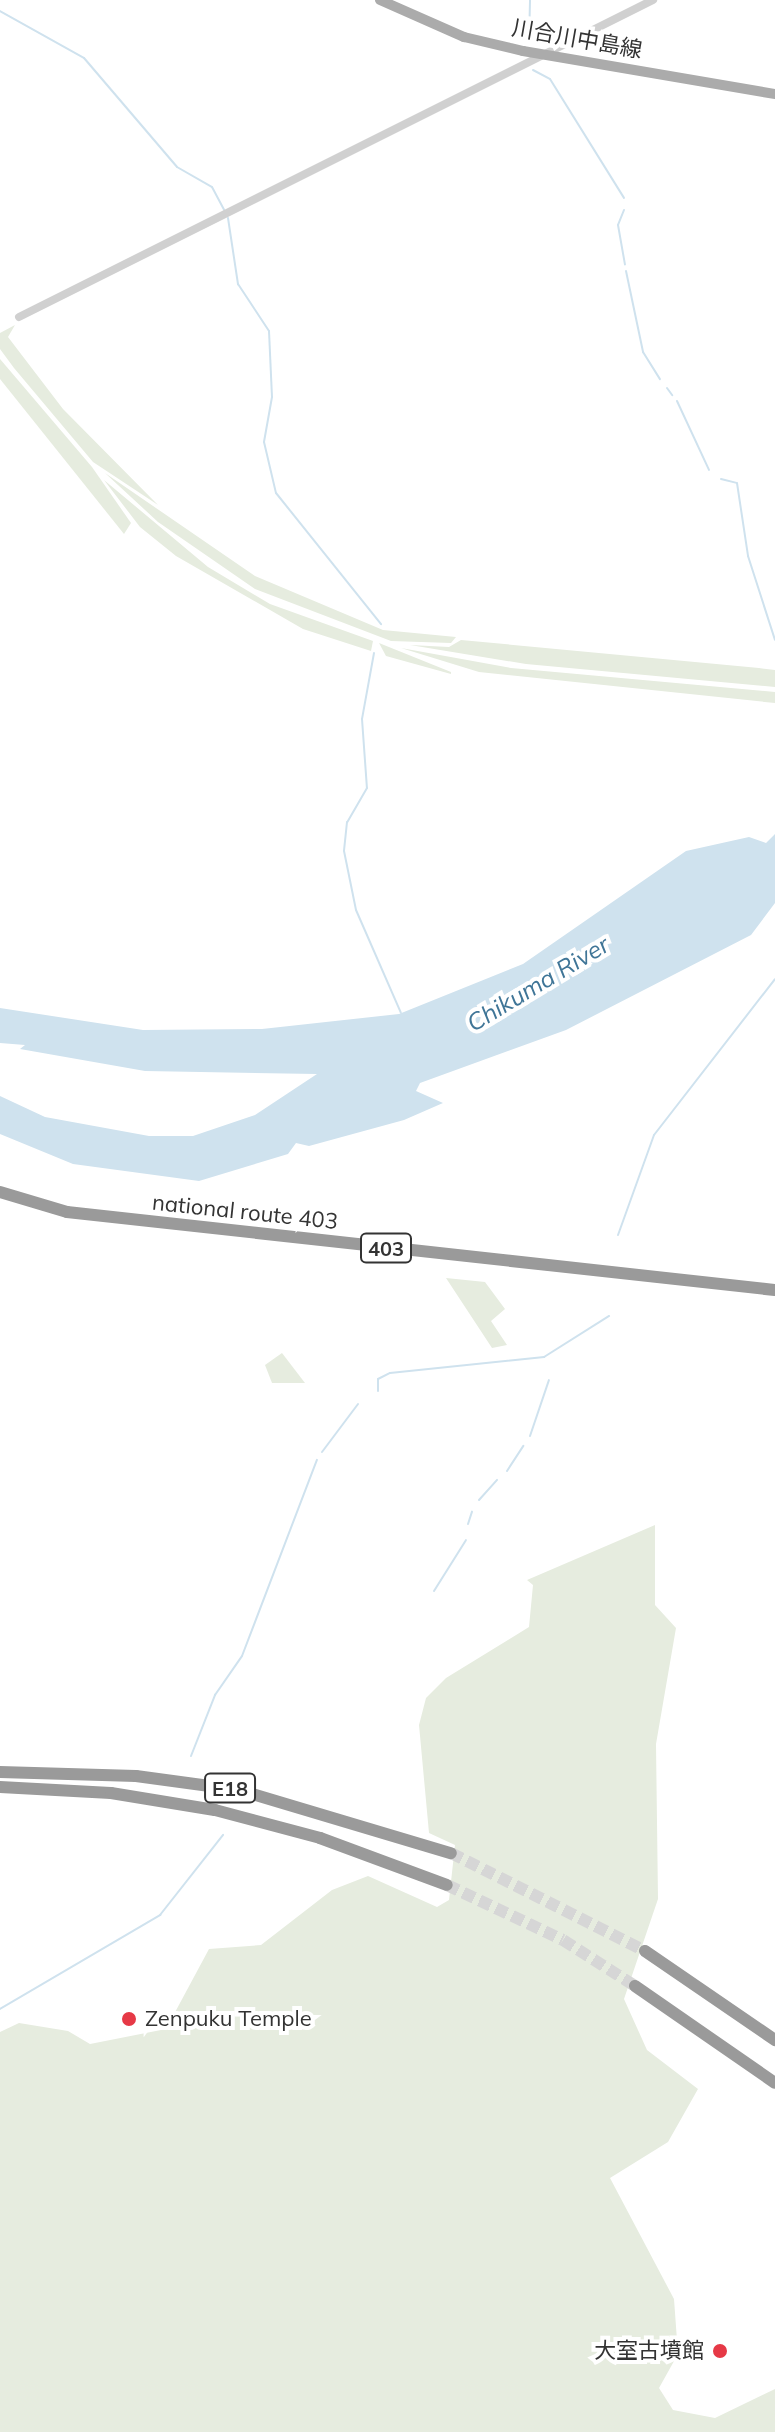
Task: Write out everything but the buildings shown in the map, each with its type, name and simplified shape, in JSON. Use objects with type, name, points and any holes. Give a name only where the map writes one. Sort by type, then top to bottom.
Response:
[{"type":"highway","name":"national route 403","points":[[0,1192],[67,1212],[775,1290]]},
{"type":"highway","name":"E18","points":[[0,1772],[111,1774],[239,1790],[451,1853]]},
{"type":"highway","name":"E18","points":[[0,1787],[111,1793],[227,1813],[447,1885]]},
{"type":"highway","points":[[645,1951],[775,2040]]},
{"type":"highway","points":[[635,1986],[775,2083]]},
{"type":"main road","name":"川合川中島線","points":[[380,0],[464,37],[775,94]]},
{"type":"street","points":[[19,317],[549,55],[653,0]]},
{"type":"shaded area","points":[[15,325],[8,337],[63,409],[158,505],[93,462],[14,368],[0,349],[0,333]]},
{"type":"shaded area","points":[[0,359],[92,467],[131,523],[124,534],[0,379]]},
{"type":"shaded area","points":[[105,473],[255,576],[383,630],[456,637],[451,643],[391,641],[255,589],[158,522]]},
{"type":"shaded area","points":[[104,480],[208,567],[270,604],[373,641],[371,651],[303,629],[176,556],[140,527]]},
{"type":"shaded area","points":[[461,640],[775,670],[775,687],[526,664],[410,645],[449,647]]},
{"type":"shaded area","points":[[379,643],[451,672],[451,674],[386,656]]},
{"type":"shaded area","points":[[401,648],[511,668],[775,692],[775,703],[479,672]]},
{"type":"shaded area","points":[[446,1278],[485,1282],[505,1309],[491,1321],[507,1345],[492,1348]]},
{"type":"shaded area","points":[[282,1353],[305,1383],[272,1383],[265,1365]]},
{"type":"shaded area","points":[[655,1525],[655,1605],[676,1628],[656,1744],[658,1899],[624,1999],[647,2050],[698,2089],[668,2142],[610,2178],[674,2299],[678,2354],[659,2388],[673,2410],[715,2418],[775,2389],[775,2432],[0,2432],[0,2032],[19,2023],[68,2031],[90,2044],[166,2029],[209,1949],[261,1945],[332,1890],[368,1876],[437,1907],[449,1900],[455,1845],[429,1833],[419,1725],[426,1698],[446,1678],[529,1627],[533,1585],[527,1580]]},
{"type":"water","name":"Chikuma River","points":[[775,834],[775,903],[751,935],[566,1030],[420,1083],[416,1091],[443,1103],[404,1120],[309,1146],[296,1143],[288,1154],[199,1181],[73,1164],[0,1134],[0,1096],[45,1117],[149,1136],[193,1136],[255,1115],[317,1074],[145,1071],[20,1049],[25,1045],[0,1043],[0,1008],[143,1030],[262,1029],[399,1014],[523,964],[686,851],[749,837],[766,843]]},
{"type":"waterway","points":[[529,42],[530,0]]},
{"type":"waterway","points":[[0,11],[84,58],[177,167],[212,187],[224,210]]},
{"type":"waterway","points":[[533,70],[550,79],[624,198]]},
{"type":"waterway","points":[[624,210],[618,225],[625,264]]},
{"type":"waterway","points":[[228,218],[238,284],[269,331],[272,397],[264,442],[276,493],[381,624]]},
{"type":"waterway","points":[[626,271],[643,352],[660,379]]},
{"type":"waterway","points":[[667,388],[672,395]]},
{"type":"waterway","points":[[677,401],[709,470]]},
{"type":"waterway","points":[[721,479],[737,483],[748,556],[775,640]]},
{"type":"waterway","points":[[374,653],[362,719],[367,788],[347,822],[344,851],[356,910],[401,1013]]},
{"type":"waterway","points":[[618,1235],[654,1135],[775,979]]},
{"type":"waterway","points":[[378,1391],[378,1379],[390,1373],[544,1357],[609,1316]]},
{"type":"waterway","points":[[530,1436],[549,1380]]},
{"type":"waterway","points":[[322,1452],[358,1404]]},
{"type":"waterway","points":[[507,1471],[523,1446]]},
{"type":"waterway","points":[[191,1756],[215,1695],[242,1656],[317,1460]]},
{"type":"waterway","points":[[479,1500],[497,1480]]},
{"type":"waterway","points":[[468,1524],[472,1512]]},
{"type":"waterway","points":[[434,1591],[466,1540]]},
{"type":"waterway","points":[[0,2009],[160,1915],[223,1835]]},
{"type":"tunnel","points":[[451,1853],[645,1951]]},
{"type":"tunnel","points":[[447,1885],[563,1940],[635,1986]]},
{"type":"place","name":"Zenpuku Temple","points":[[129,2019]]},
{"type":"place","name":"大室古墳館","points":[[720,2351]]}]
